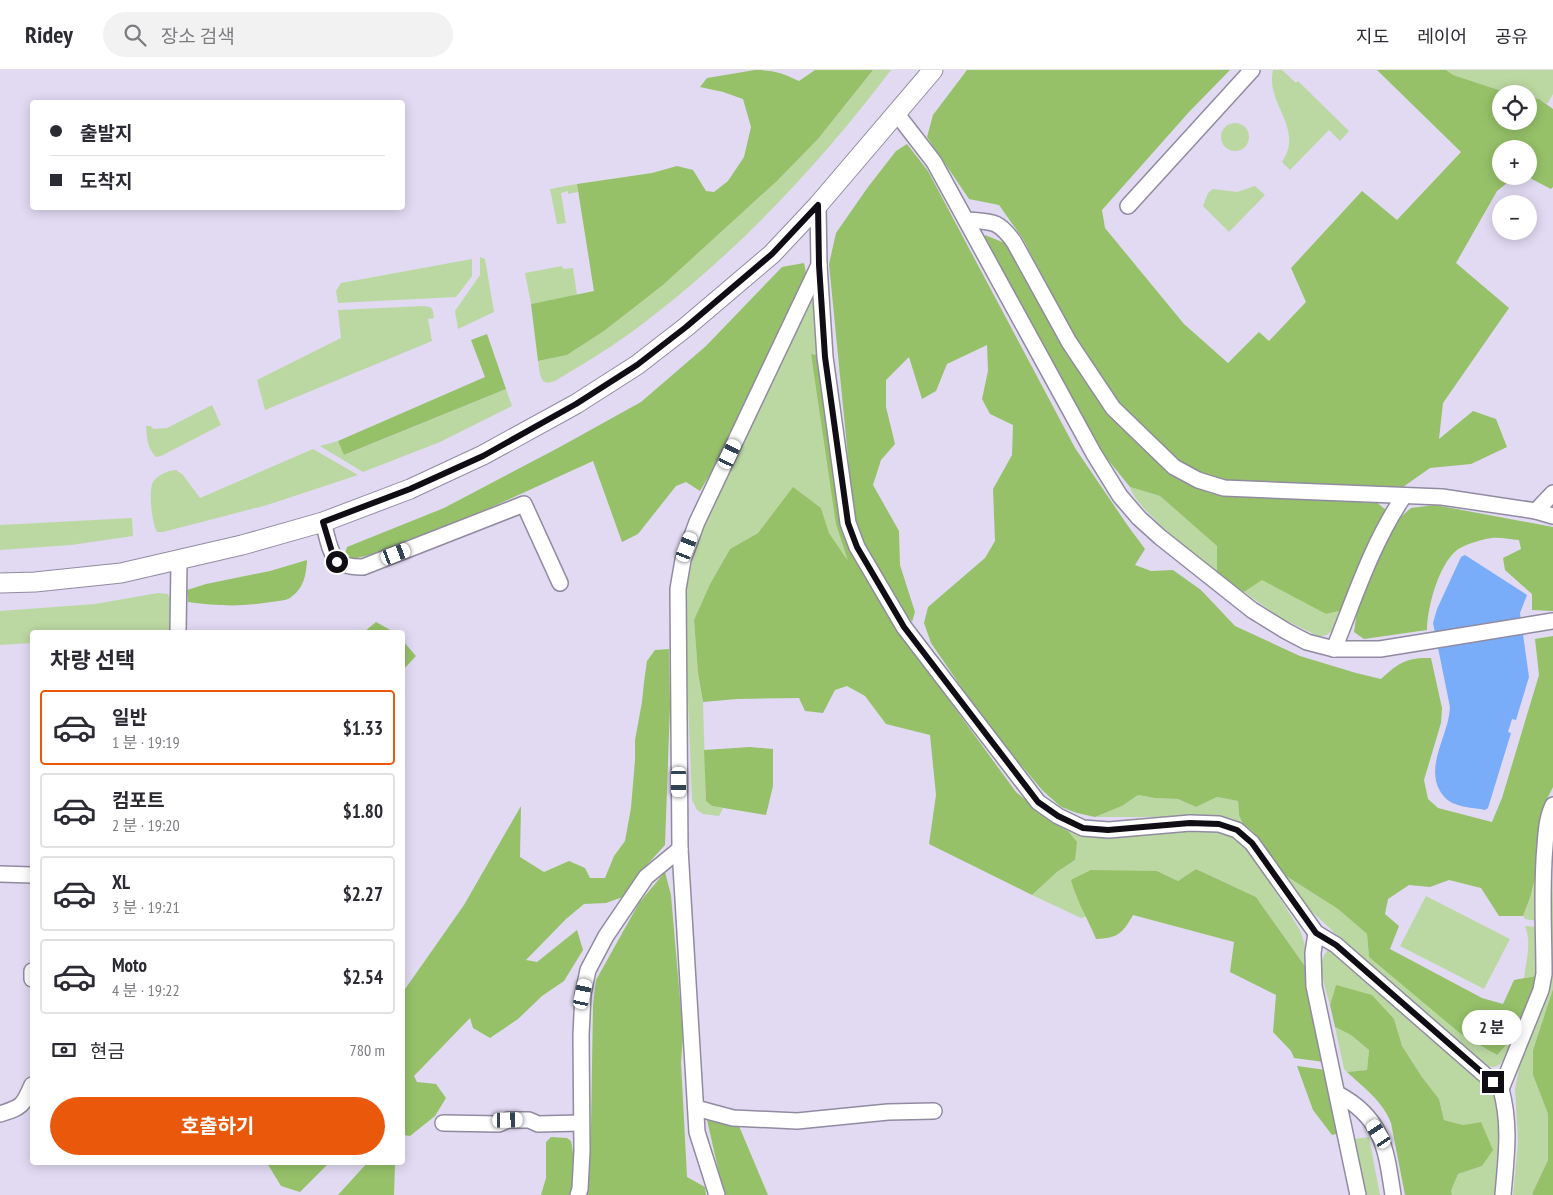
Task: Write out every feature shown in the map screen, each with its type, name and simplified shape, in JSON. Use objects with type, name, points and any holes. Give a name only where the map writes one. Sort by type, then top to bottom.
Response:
[{"type":"street","points":[[0,583],[35,582],[121,573],[242,545],[323,522],[410,489],[483,456],[576,404],[637,365],[686,327],[772,254],[818,205],[933,70]]},
{"type":"street","points":[[1128,206],[1252,70]]},
{"type":"street","points":[[897,114],[934,162],[1094,454],[1120,496],[1139,518],[1160,537],[1252,610],[1307,642],[1334,650],[1380,649],[1553,621]]},
{"type":"street","points":[[818,205],[819,265],[825,357],[848,523],[857,547],[904,627],[1038,802],[1058,816],[1083,828],[1108,830],[1190,823],[1219,824],[1237,830],[1252,843],[1316,933],[1336,945],[1501,1089]]},
{"type":"street","points":[[967,220],[992,222],[1004,229],[1014,242],[1069,342],[1113,408],[1174,467],[1198,480],[1224,488],[1451,498],[1536,511],[1553,516]]},
{"type":"street","points":[[717,1195],[697,1132],[680,849],[678,589],[683,560],[697,522],[819,265]]},
{"type":"street","points":[[1536,511],[1553,493]]},
{"type":"street","points":[[1334,650],[1369,559],[1383,530],[1404,496]]},
{"type":"street","points":[[323,522],[337,562],[353,567],[363,567],[524,504],[560,583]]},
{"type":"street","points":[[178,630],[179,561]]},
{"type":"street","points":[[1503,1195],[1508,1129],[1501,1089],[1541,990],[1544,974],[1543,867],[1546,834],[1553,805]]},
{"type":"street","points":[[578,1195],[582,1151],[582,1011],[588,970],[606,936],[646,877],[680,849]]},
{"type":"street","points":[[0,874],[30,875]]},
{"type":"street","points":[[1316,933],[1313,953],[1314,986],[1358,1195]]},
{"type":"street","points":[[0,1114],[24,1104],[30,1090]]},
{"type":"street","points":[[1338,1094],[1354,1103],[1368,1116],[1379,1134],[1387,1156],[1393,1195]]},
{"type":"street","points":[[696,1108],[733,1118],[796,1121],[888,1112],[934,1111]]},
{"type":"street","points":[[443,1123],[498,1124],[508,1120],[529,1120],[538,1124],[581,1123]]},
{"type":"green space","points":[[755,70],[778,72],[799,81],[815,70],[873,70],[818,139],[777,181],[663,285],[604,331],[567,355],[538,361],[531,304],[594,291],[577,184],[652,173],[677,166],[693,170],[706,191],[714,192],[728,181],[744,157],[751,127],[743,99],[700,87],[707,78]]},
{"type":"green space","points":[[873,70],[891,70],[802,178],[736,244],[702,276],[629,334],[555,381],[547,383],[543,381],[538,361],[567,355],[604,331],[663,285],[777,181],[818,139]]},
{"type":"green space","points":[[967,70],[1230,70],[1189,112],[1102,210],[1105,228],[1184,324],[1228,363],[1259,332],[1269,341],[1306,302],[1291,268],[1362,191],[1397,220],[1461,152],[1377,70],[1446,70],[1453,75],[1492,88],[1492,130],[1537,130],[1537,99],[1539,99],[1553,109],[1553,187],[1551,189],[1537,182],[1537,140],[1492,140],[1492,185],[1505,185],[1495,195],[1492,195],[1492,200],[1456,263],[1509,308],[1443,403],[1439,439],[1473,411],[1496,419],[1507,447],[1471,464],[1430,468],[1403,487],[1224,481],[1201,475],[1179,464],[1119,406],[1073,335],[1023,239],[999,205],[969,199],[927,137],[933,115]]},
{"type":"green space","points":[[1273,70],[1282,70],[1296,83],[1298,81],[1349,131],[1340,141],[1329,130],[1290,170],[1282,162],[1288,150],[1289,138],[1287,127],[1274,94]]},
{"type":"green space","points":[[1446,70],[1553,70],[1553,94],[1547,104],[1537,99],[1537,85],[1492,85],[1492,88],[1452,75]]},
{"type":"green space","points":[[1235,123],[1245,127],[1249,137],[1245,147],[1235,151],[1225,147],[1221,137],[1225,127]]},
{"type":"green space","points":[[907,144],[928,171],[1075,448],[1145,549],[1135,565],[1151,571],[1173,570],[1201,590],[1235,626],[1300,656],[1381,679],[1403,662],[1431,658],[1442,708],[1441,723],[1424,780],[1428,799],[1438,808],[1492,822],[1502,798],[1539,675],[1535,639],[1553,636],[1553,787],[1543,807],[1538,833],[1538,866],[1530,898],[1523,916],[1499,916],[1481,888],[1449,880],[1430,887],[1409,885],[1388,899],[1385,914],[1399,926],[1390,949],[1482,998],[1503,1004],[1514,980],[1536,976],[1530,999],[1513,1037],[1497,1055],[1461,1034],[1369,957],[1367,934],[1338,909],[1283,874],[1259,839],[1243,824],[1239,815],[1238,801],[1217,797],[1196,807],[1178,799],[1138,795],[1122,806],[1095,817],[1077,813],[1061,807],[1042,790],[986,723],[931,643],[924,623],[928,607],[985,558],[995,541],[993,489],[1012,455],[1013,425],[990,414],[982,399],[988,371],[987,345],[947,364],[936,391],[922,399],[909,357],[886,380],[886,407],[895,444],[881,460],[873,485],[899,531],[900,565],[915,612],[912,622],[895,600],[859,535],[853,508],[829,264],[836,233],[896,151]]},
{"type":"green space","points":[[577,184],[578,192],[568,194],[568,191],[561,193],[566,223],[557,224],[550,189]]},
{"type":"green space","points":[[1255,186],[1265,195],[1229,232],[1203,206],[1208,193],[1213,189],[1237,192]]},
{"type":"green space","points":[[985,235],[1007,244],[1063,345],[1197,485],[1375,501],[1386,510],[1383,521],[1343,610],[1326,614],[1262,580],[1244,592],[1217,573],[1217,546],[1160,496],[1130,487],[1100,450],[984,239]]},
{"type":"green space","points":[[480,257],[485,259],[494,312],[458,329],[455,311],[480,275]]},
{"type":"green space","points":[[472,259],[472,276],[456,297],[338,303],[336,291],[341,283]]},
{"type":"green space","points":[[804,263],[807,278],[712,471],[700,491],[686,482],[676,486],[638,534],[622,542],[593,461],[481,512],[373,554],[353,559],[344,557],[347,547],[444,508],[641,402],[706,346],[782,267]]},
{"type":"green space","points":[[562,266],[563,269],[573,268],[577,295],[531,304],[525,273]]},
{"type":"green space","points":[[810,301],[815,305],[817,355],[811,354],[849,563],[829,533],[821,508],[793,488],[758,533],[730,549],[710,584],[694,620],[698,673],[703,702],[706,801],[712,806],[723,808],[719,816],[703,814],[697,810],[692,800],[685,625],[689,573],[700,536],[806,305]]},
{"type":"green space","points":[[424,306],[431,308],[433,312],[434,318],[428,319],[432,341],[265,410],[257,380],[341,338],[338,310]]},
{"type":"green space","points":[[487,334],[506,389],[344,455],[338,441],[485,377],[471,340]]},
{"type":"green space","points":[[811,354],[817,355],[841,521],[895,626],[1016,792],[1052,822],[1068,831],[1077,842],[1075,860],[1057,872],[1032,895],[929,844],[936,795],[930,735],[886,724],[865,696],[847,686],[835,690],[823,713],[805,711],[799,698],[737,699],[703,702],[698,673],[694,620],[710,584],[730,549],[758,533],[793,487],[821,508],[829,533],[848,561],[836,524]]},
{"type":"green space","points":[[506,389],[512,406],[440,442],[363,472],[320,446],[338,441],[345,455]]},
{"type":"green space","points":[[212,405],[221,425],[161,456],[156,457],[153,454],[147,439],[146,426],[151,426],[153,429],[167,428]]},
{"type":"green space","points":[[313,449],[358,475],[267,505],[157,532],[152,515],[151,492],[153,482],[163,473],[176,470],[183,475],[200,498]]},
{"type":"green space","points":[[1130,487],[1160,496],[1217,546],[1217,573],[1155,519],[1134,496]]},
{"type":"green space","points":[[1435,505],[1553,527],[1553,611],[1532,610],[1532,594],[1505,570],[1503,558],[1521,549],[1519,540],[1492,538],[1462,547],[1447,561],[1432,597],[1427,630],[1364,639],[1354,632],[1357,611],[1377,559],[1395,522],[1411,508]]},
{"type":"green space","points":[[132,518],[133,536],[71,545],[0,550],[0,525]]},
{"type":"green space","points":[[307,560],[305,576],[301,586],[288,599],[260,604],[239,605],[188,602],[187,590],[206,584],[270,571]]},
{"type":"green space","points":[[1262,579],[1326,614],[1343,610],[1337,624],[1328,634],[1318,636],[1281,618],[1244,592]]},
{"type":"green space","points":[[158,593],[168,594],[172,603],[172,630],[30,630],[30,643],[0,645],[0,611],[95,604]]},
{"type":"green space","points":[[376,622],[390,630],[366,630]]},
{"type":"green space","points":[[405,643],[416,656],[405,668]]},
{"type":"green space","points":[[669,649],[670,707],[665,845],[645,867],[623,897],[606,903],[584,904],[566,919],[526,960],[537,962],[577,930],[583,950],[564,981],[542,996],[518,1019],[490,1038],[473,1028],[470,1018],[414,1076],[417,1082],[436,1084],[446,1098],[435,1116],[410,1136],[405,1135],[405,989],[464,905],[521,806],[520,857],[544,872],[569,861],[585,868],[590,878],[605,878],[614,856],[625,841],[631,808],[635,740],[647,661],[655,650]]},
{"type":"green space","points":[[750,747],[773,749],[773,786],[766,815],[712,806],[706,801],[704,750]]},
{"type":"green space","points":[[1138,795],[1178,799],[1196,807],[1217,797],[1238,801],[1239,815],[1243,824],[1233,819],[1215,817],[1095,817],[1122,806]]},
{"type":"green space","points":[[1052,822],[1075,830],[1210,830],[1232,836],[1249,850],[1300,930],[1309,957],[1309,972],[1256,897],[1196,869],[1178,881],[1157,871],[1075,894],[1087,916],[1081,918],[1032,895],[1057,872],[1075,860],[1068,831]]},
{"type":"green space","points":[[1538,866],[1537,921],[1525,919],[1523,916],[1530,898]]},
{"type":"green space","points":[[1196,869],[1256,897],[1309,972],[1324,1062],[1294,1058],[1291,1051],[1273,1032],[1276,995],[1230,972],[1234,942],[1133,915],[1119,934],[1110,938],[1096,939],[1071,880],[1091,870],[1157,871],[1178,881]]},
{"type":"green space","points":[[665,872],[671,895],[683,1034],[681,1063],[687,1177],[705,1187],[706,1195],[586,1195],[591,1127],[593,1005],[596,980],[639,903]]},
{"type":"green space","points":[[1553,873],[1553,989],[1533,1050],[1533,1075],[1548,1114],[1548,1160],[1532,1194],[1534,1195],[1513,1195],[1518,1141],[1515,1089],[1521,1059],[1546,993],[1550,971]]},
{"type":"green space","points":[[1283,874],[1338,909],[1367,934],[1369,957],[1496,1055],[1513,1037],[1507,1054],[1501,1063],[1492,1067],[1486,1065],[1366,962],[1307,907]]},
{"type":"green space","points":[[1426,896],[1510,939],[1484,989],[1400,946]]},
{"type":"green space","points":[[1525,926],[1538,927],[1536,976],[1524,978],[1528,945]]},
{"type":"green space","points":[[1328,950],[1333,950],[1491,1090],[1498,1101],[1502,1116],[1496,1195],[1452,1195],[1451,1191],[1458,1174],[1482,1166],[1481,1122],[1463,1125],[1444,1120],[1439,1099],[1402,1046],[1393,1019],[1336,985],[1330,1005],[1321,969],[1324,956]]},
{"type":"green space","points":[[1336,985],[1372,995],[1394,1019],[1402,1046],[1439,1099],[1444,1120],[1463,1125],[1481,1122],[1493,1150],[1482,1166],[1458,1174],[1451,1191],[1452,1195],[1405,1195],[1391,1123],[1383,1108],[1372,1095],[1347,1072],[1367,1070],[1369,1050],[1351,1035],[1335,1027],[1330,1005]]},
{"type":"green space","points":[[1553,989],[1553,1195],[1534,1195],[1532,1194],[1548,1160],[1548,1114],[1533,1075],[1533,1050]]},
{"type":"green space","points":[[1335,1027],[1351,1035],[1369,1050],[1367,1070],[1347,1072],[1344,1069]]},
{"type":"green space","points":[[1297,1066],[1326,1070],[1340,1133],[1332,1135],[1313,1110]]},
{"type":"green space","points":[[707,1120],[739,1126],[768,1195],[724,1195]]},
{"type":"green space","points":[[551,1137],[567,1138],[571,1141],[574,1168],[570,1195],[541,1195],[546,1178],[546,1142]]},
{"type":"green space","points":[[1369,1137],[1380,1195],[1364,1195],[1354,1139]]},
{"type":"green space","points":[[268,1165],[327,1165],[300,1192],[281,1186]]},
{"type":"green space","points":[[365,1165],[395,1165],[394,1195],[338,1195]]},
{"type":"water","points":[[1465,555],[1527,595],[1520,613],[1529,677],[1516,720],[1512,719],[1508,732],[1511,733],[1488,808],[1485,810],[1461,806],[1448,800],[1440,791],[1435,771],[1436,760],[1449,718],[1450,707],[1433,623],[1437,609],[1461,557]]},
{"type":"route","points":[[337,562],[323,522],[410,489],[483,456],[576,404],[637,365],[686,327],[772,254],[818,205],[819,265],[825,357],[848,523],[857,547],[904,627],[1038,802],[1058,816],[1083,828],[1108,830],[1190,823],[1219,824],[1237,830],[1252,843],[1316,933],[1336,945],[1493,1082]]}]
